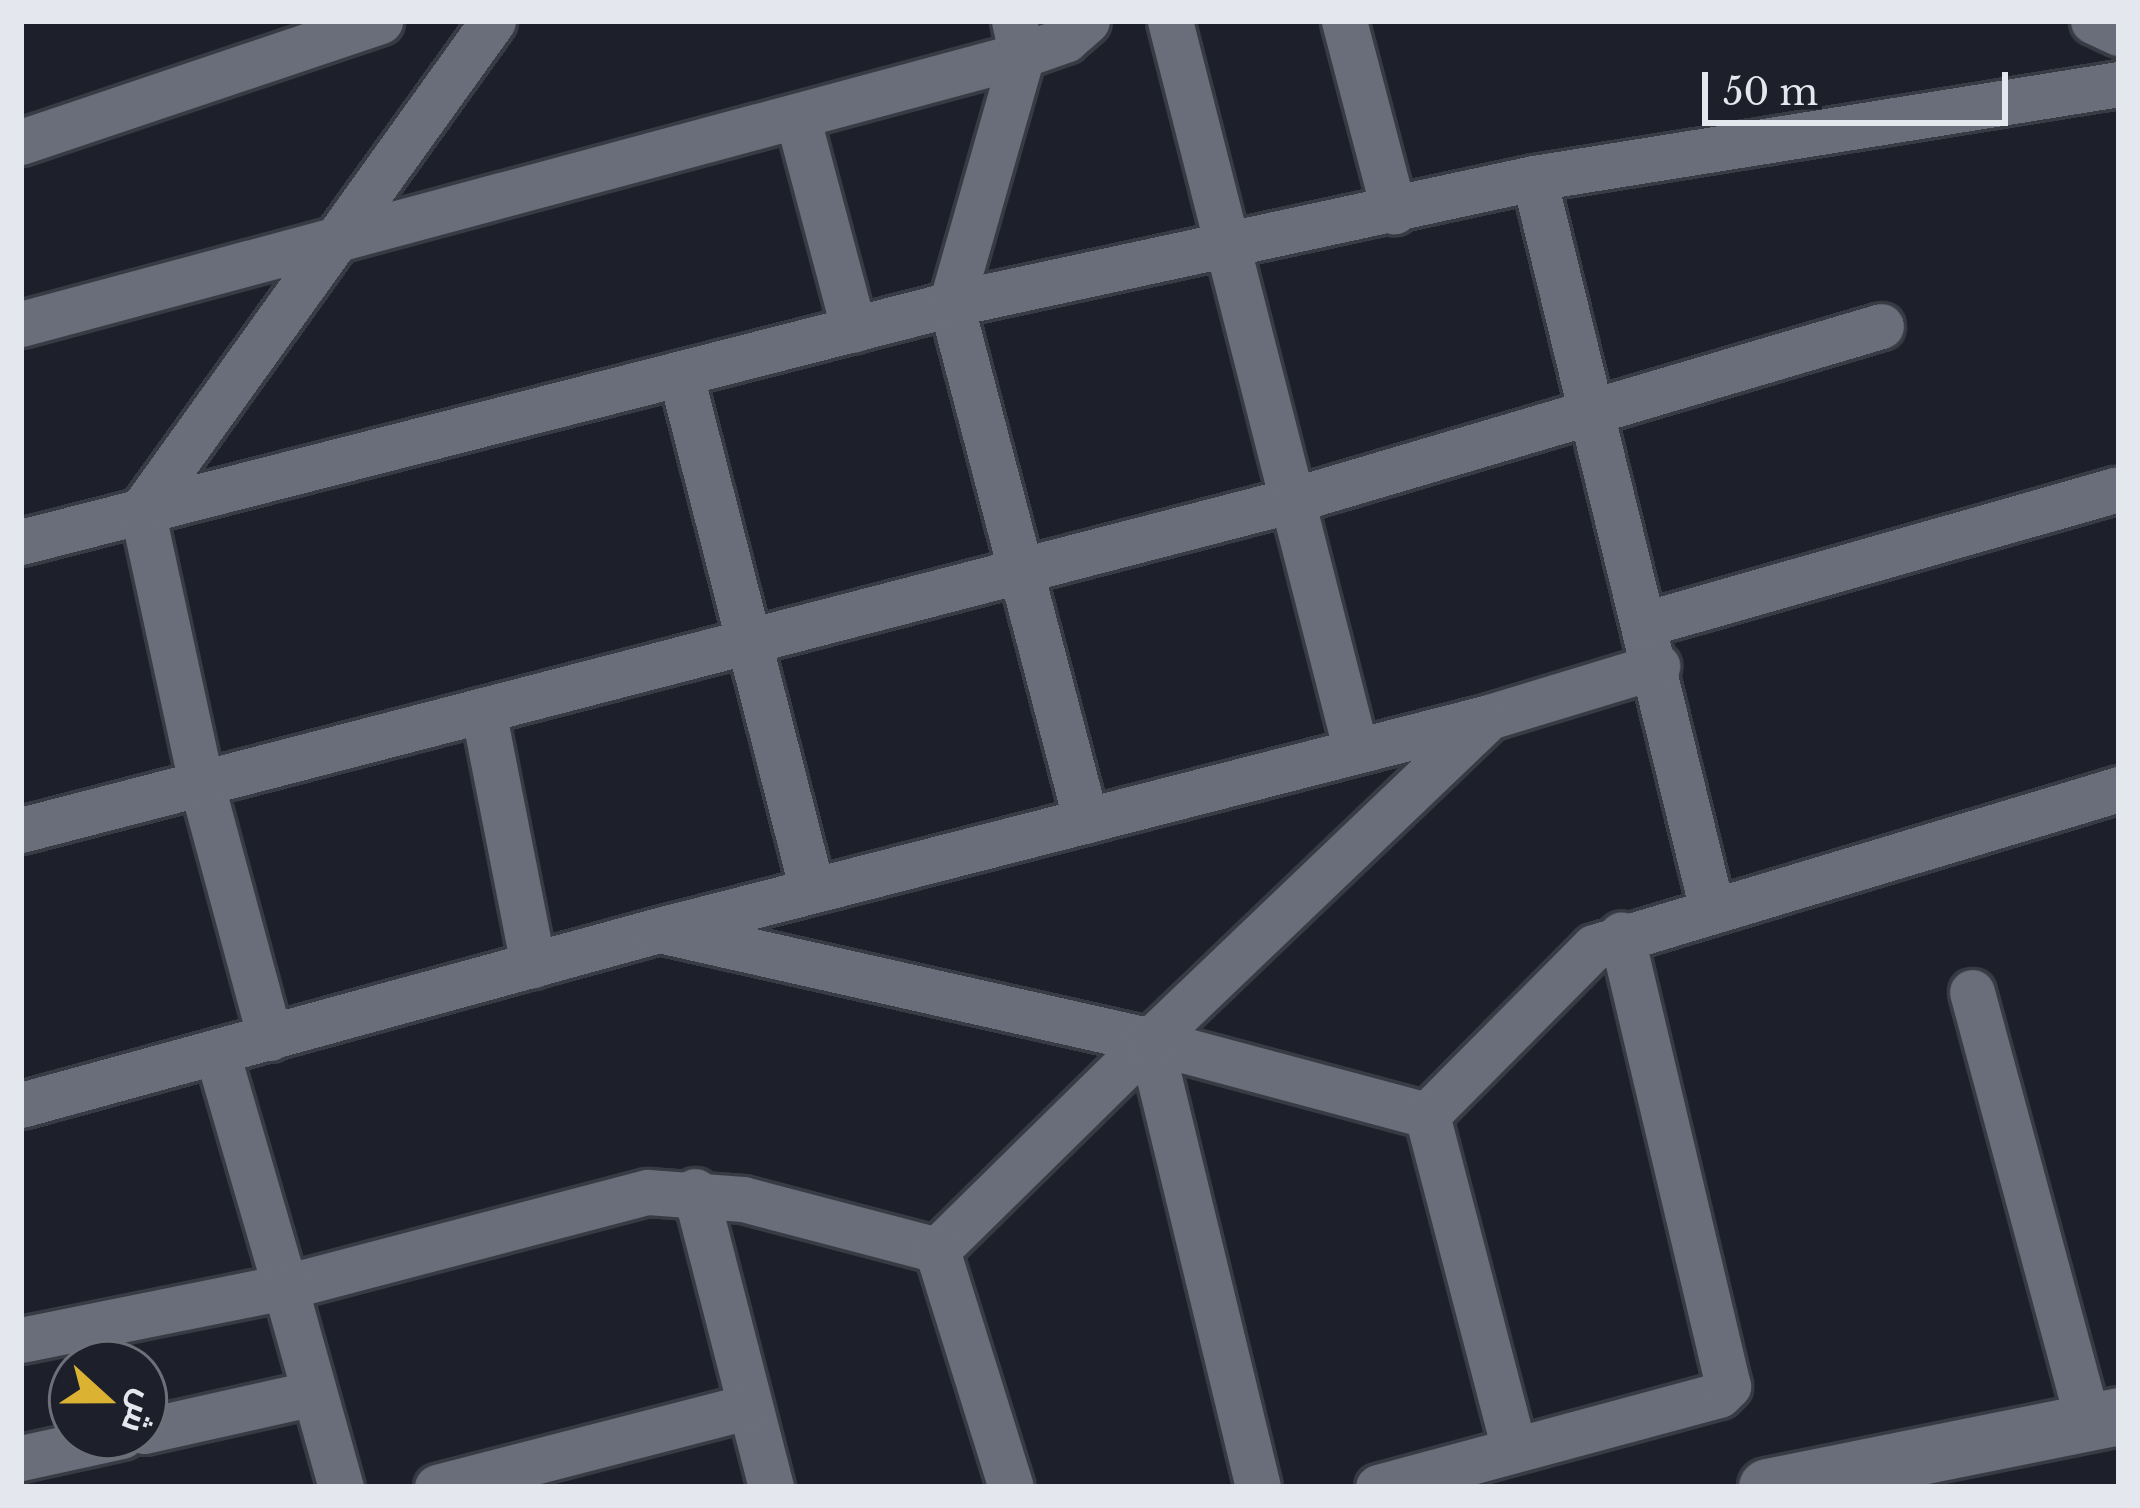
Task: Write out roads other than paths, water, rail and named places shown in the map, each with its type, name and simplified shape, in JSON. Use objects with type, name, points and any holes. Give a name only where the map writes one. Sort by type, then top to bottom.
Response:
[{"type":"street","points":[[21,142],[380,21]]},
{"type":"street","points":[[270,1038],[201,783],[142,510],[493,21]]},
{"type":"street","points":[[21,324],[796,116],[1018,38],[1065,40],[1087,21]]},
{"type":"street","points":[[1170,21],[1223,245],[1296,499],[1356,752]]},
{"type":"street","points":[[1344,21],[1394,212]]},
{"type":"street","points":[[2093,21],[2119,33]]},
{"type":"street","points":[[1018,38],[951,304],[1086,821]]},
{"type":"street","points":[[21,542],[951,304],[1394,212],[1534,178],[2119,84]]},
{"type":"street","points":[[796,116],[854,330]]},
{"type":"street","points":[[1534,178],[1653,644],[1712,910]]},
{"type":"street","points":[[21,830],[1296,499],[1594,415],[1881,326]]},
{"type":"street","points":[[681,376],[812,890]]},
{"type":"street","points":[[21,1106],[659,930],[1490,718],[1653,644],[2115,490]]},
{"type":"street","points":[[484,710],[532,965]]},
{"type":"street","points":[[937,1250],[1490,718]]},
{"type":"street","points":[[1427,1115],[1594,947],[1621,935],[2119,788]]},
{"type":"street","points":[[659,930],[1150,1041],[1427,1115]]},
{"type":"street","points":[[1378,1487],[1719,1396],[1728,1386],[1621,935]]},
{"type":"street","points":[[1768,1487],[2103,1419],[1972,992]]},
{"type":"street","points":[[1150,1041],[1258,1487]]},
{"type":"street","points":[[217,1052],[341,1487]]},
{"type":"street","points":[[1427,1115],[1514,1449]]},
{"type":"street","points":[[21,1340],[285,1287],[648,1192],[695,1191],[937,1250]]},
{"type":"street","points":[[695,1191],[770,1487]]},
{"type":"street","points":[[937,1250],[1011,1487]]},
{"type":"street","points":[[168,1426],[314,1394]]},
{"type":"street","points":[[437,1487],[747,1407]]}]
